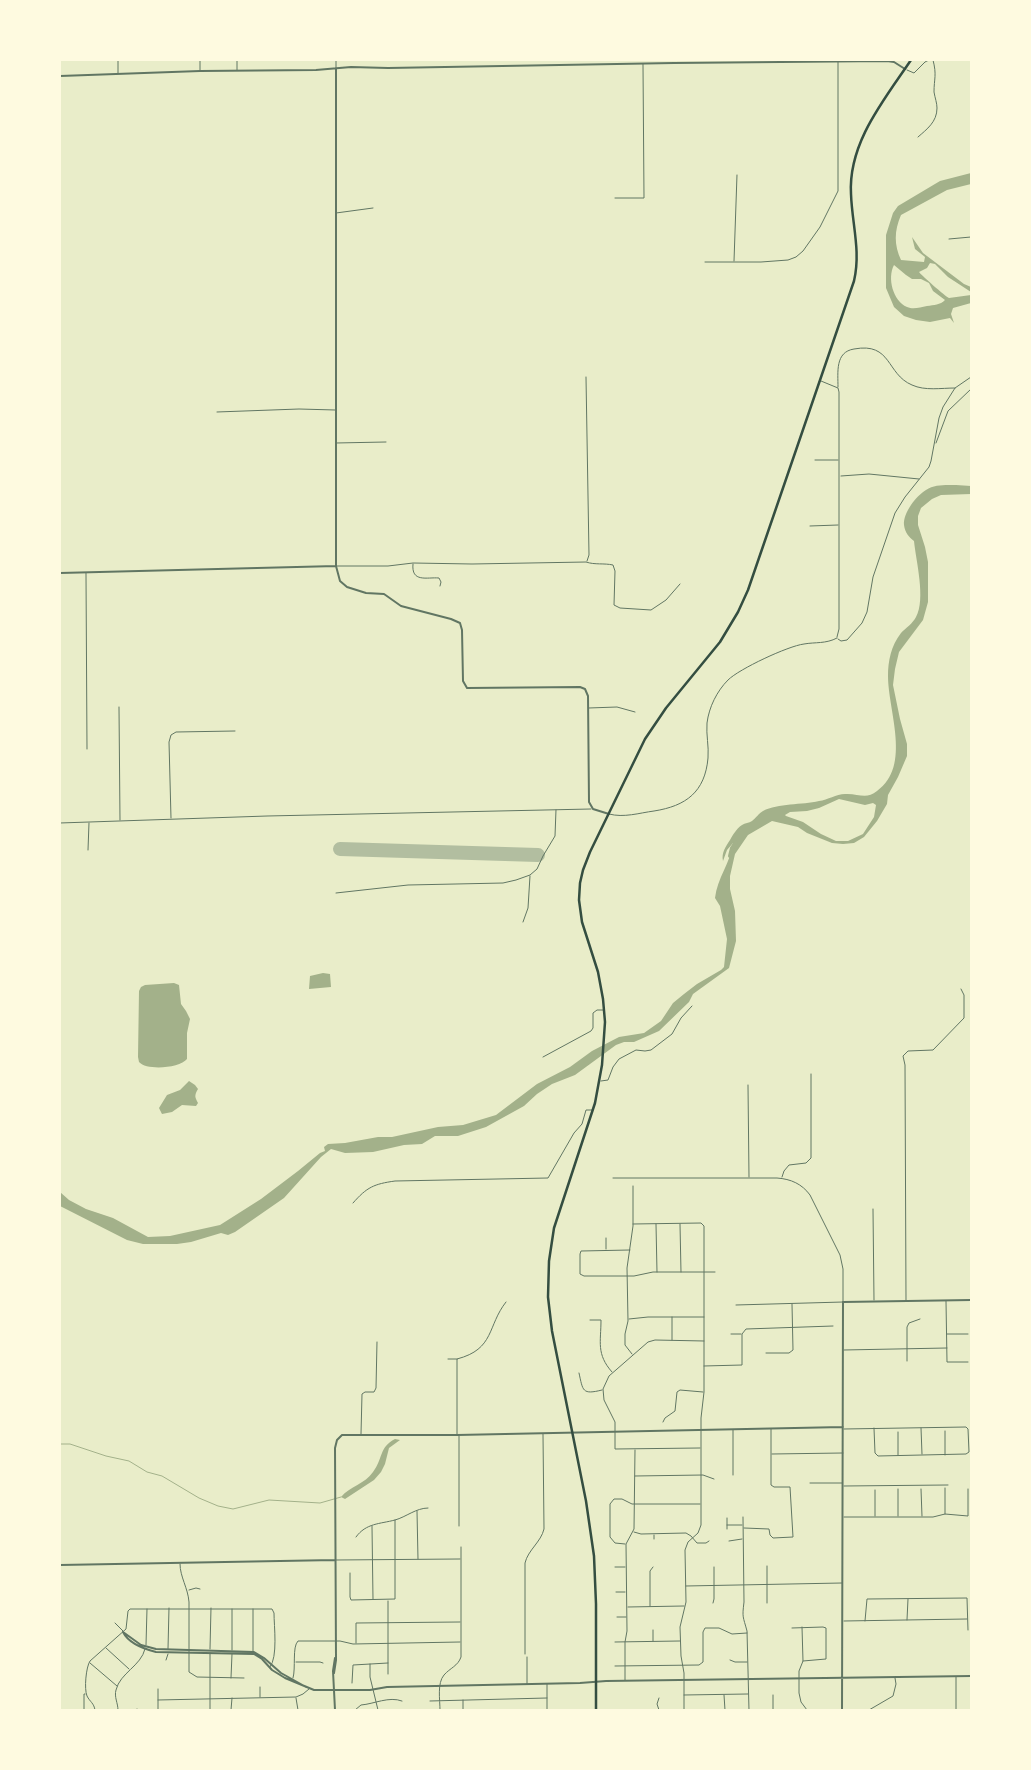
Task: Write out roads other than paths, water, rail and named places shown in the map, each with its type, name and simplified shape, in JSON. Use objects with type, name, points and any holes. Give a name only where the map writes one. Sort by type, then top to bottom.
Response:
[{"type":"main road","points":[[596,1710],[594,1556],[589,1519],[551,1325],[548,1296],[548,1268],[556,1219],[592,1110],[600,1082],[602,1065],[604,1010],[598,972],[582,922],[579,895],[583,870],[636,755],[649,732],[666,708],[715,650],[738,612],[758,562],[821,381],[856,273],[857,246],[851,191],[851,174],[855,157],[869,124],[911,60]]},
{"type":"street","points":[[118,60],[118,74]]},
{"type":"street","points":[[200,60],[200,71]]},
{"type":"street","points":[[236,71],[237,60]]},
{"type":"street","points":[[336,60],[336,566],[340,582],[366,593],[384,594],[401,606],[460,623],[462,630],[463,681],[465,686],[470,688],[584,688],[588,694],[589,802],[592,808]]},
{"type":"street","points":[[60,76],[336,68],[752,61],[891,61],[914,73],[929,60]]},
{"type":"street","points":[[918,137],[929,128],[936,116],[937,107],[934,91],[936,74],[933,60]]},
{"type":"street","points":[[706,262],[788,260],[796,257],[820,227],[838,191],[838,61]]},
{"type":"street","points":[[615,198],[644,198],[643,64]]},
{"type":"street","points":[[734,262],[736,175]]},
{"type":"street","points":[[336,213],[374,208]]},
{"type":"street","points":[[949,239],[971,237]]},
{"type":"street","points":[[837,638],[839,629],[839,360],[843,354],[851,349],[861,348],[880,351],[904,380],[910,384],[928,388],[955,388]]},
{"type":"street","points":[[586,377],[589,555],[586,562]]},
{"type":"street","points":[[837,638],[841,641],[847,640],[867,612],[874,577],[895,514],[904,497],[929,467],[939,418],[955,388],[971,377]]},
{"type":"street","points":[[821,381],[838,388]]},
{"type":"street","points":[[935,443],[948,412],[971,389]]},
{"type":"street","points":[[216,412],[299,409],[336,410]]},
{"type":"street","points":[[336,443],[386,442]]},
{"type":"street","points":[[815,460],[839,460]]},
{"type":"street","points":[[840,476],[869,474],[920,479]]},
{"type":"street","points":[[810,526],[839,526]]},
{"type":"street","points":[[60,574],[388,566],[413,563],[586,562],[613,565],[615,572],[614,604],[620,608],[651,610],[666,600],[680,584]]},
{"type":"street","points":[[413,563],[412,572],[414,575],[428,580],[439,578],[440,586]]},
{"type":"street","points":[[86,573],[87,749]]},
{"type":"street","points":[[60,823],[592,808],[621,816],[673,807],[694,793],[702,783],[708,756],[706,732],[708,716],[716,696],[724,685],[737,673],[787,649],[805,643],[826,643],[837,638]]},
{"type":"street","points":[[119,707],[120,820]]},
{"type":"street","points":[[588,708],[617,707],[635,712]]},
{"type":"street","points":[[171,819],[169,742],[171,735],[176,732],[235,731]]},
{"type":"street","points":[[336,893],[408,885],[503,883],[530,875],[537,869],[554,840],[556,810]]},
{"type":"street","points":[[88,850],[89,822]]},
{"type":"street","points":[[523,922],[528,908],[530,875]]},
{"type":"street","points":[[906,1301],[905,1065],[903,1056],[908,1051],[933,1050],[964,1018],[964,995],[961,989]]},
{"type":"street","points":[[600,1082],[608,1080],[615,1063],[624,1056],[636,1050],[645,1052],[651,1050],[672,1034],[681,1018],[692,1006]]},
{"type":"street","points":[[543,1057],[591,1031],[593,1028],[593,1014],[597,1010],[604,1010]]},
{"type":"street","points":[[782,1178],[784,1171],[789,1165],[806,1163],[811,1158],[811,1074]]},
{"type":"street","points":[[748,1085],[749,1178]]},
{"type":"street","points":[[353,1203],[367,1188],[395,1181],[548,1178],[574,1133],[582,1124],[586,1110],[592,1110]]},
{"type":"street","points":[[613,1178],[782,1178],[797,1183],[810,1195],[838,1248],[842,1266],[843,1302],[842,1710]]},
{"type":"street","points":[[633,1186],[633,1224],[627,1276],[628,1319],[625,1334],[625,1344],[633,1355]]},
{"type":"street","points":[[873,1209],[874,1301]]},
{"type":"street","points":[[633,1224],[701,1222],[704,1224],[704,1392],[700,1429],[701,1504],[700,1527],[698,1532],[686,1544],[685,1550],[685,1606],[681,1621],[680,1641],[684,1680],[684,1710]]},
{"type":"street","points":[[656,1223],[657,1272]]},
{"type":"street","points":[[680,1223],[680,1272]]},
{"type":"street","points":[[606,1238],[606,1250]]},
{"type":"street","points":[[630,1250],[580,1252],[581,1275],[627,1276],[657,1272],[715,1272]]},
{"type":"street","points":[[946,1300],[947,1362],[968,1362]]},
{"type":"street","points":[[736,1304],[971,1300]]},
{"type":"street","points":[[448,1359],[457,1359],[472,1353],[485,1342],[492,1332],[500,1311],[506,1302]]},
{"type":"street","points":[[766,1353],[791,1352],[792,1304]]},
{"type":"street","points":[[628,1319],[672,1316],[704,1317]]},
{"type":"street","points":[[672,1316],[672,1340]]},
{"type":"street","points":[[907,1361],[907,1326],[920,1319]]},
{"type":"street","points":[[590,1320],[601,1320],[602,1357],[613,1372]]},
{"type":"street","points":[[704,1366],[742,1365],[742,1334],[746,1329],[833,1326]]},
{"type":"street","points":[[731,1334],[742,1334]]},
{"type":"street","points":[[947,1334],[968,1334]]},
{"type":"street","points":[[700,1448],[615,1449],[615,1422],[604,1400],[603,1390],[606,1379],[650,1341],[704,1341]]},
{"type":"street","points":[[361,1434],[362,1394],[374,1392],[376,1388],[377,1342]]},
{"type":"street","points":[[843,1350],[947,1348]]},
{"type":"street","points":[[457,1359],[459,1526]]},
{"type":"street","points":[[579,1373],[582,1388],[586,1392],[603,1390]]},
{"type":"street","points":[[663,1422],[674,1411],[677,1392],[680,1390],[704,1392]]},
{"type":"street","points":[[334,1709],[334,1673],[336,1671],[335,1448],[337,1440],[342,1435],[543,1434],[771,1428],[874,1428],[921,1428],[968,1428],[969,1452],[966,1454],[945,1455],[875,1456],[874,1428]]},
{"type":"street","points":[[743,1528],[769,1529],[771,1537],[792,1537],[793,1514],[790,1506],[790,1487],[772,1486],[771,1428]]},
{"type":"street","points":[[921,1428],[922,1455]]},
{"type":"street","points":[[733,1429],[733,1476]]},
{"type":"street","points":[[945,1431],[945,1455]]},
{"type":"street","points":[[898,1432],[898,1456]]},
{"type":"street","points":[[525,1654],[525,1563],[527,1556],[544,1529],[543,1434]]},
{"type":"street","points":[[626,1681],[624,1642],[627,1631],[626,1544],[634,1532],[635,1449]]},
{"type":"street","points":[[772,1453],[843,1454]]},
{"type":"street","points":[[635,1476],[701,1476],[714,1479]]},
{"type":"street","points":[[810,1483],[948,1485]]},
{"type":"street","points":[[945,1488],[945,1514]]},
{"type":"street","points":[[898,1489],[898,1517]]},
{"type":"street","points":[[921,1489],[922,1517]]},
{"type":"street","points":[[843,1517],[922,1517],[945,1514],[968,1516],[968,1489]]},
{"type":"street","points":[[874,1490],[875,1517]]},
{"type":"street","points":[[626,1544],[612,1542],[610,1538],[610,1507],[612,1500],[619,1498],[629,1504],[701,1504]]},
{"type":"street","points":[[356,1537],[360,1532],[381,1522],[395,1520],[417,1510],[428,1508]]},
{"type":"street","points":[[417,1510],[418,1559]]},
{"type":"street","points":[[743,1517],[742,1619],[747,1633],[749,1710]]},
{"type":"street","points":[[727,1518],[727,1529]]},
{"type":"street","points":[[350,1572],[351,1599],[395,1599],[395,1520]]},
{"type":"street","points":[[727,1525],[743,1525]]},
{"type":"street","points":[[372,1526],[373,1600]]},
{"type":"street","points":[[634,1532],[641,1534],[686,1534],[690,1535],[697,1543],[709,1541]]},
{"type":"street","points":[[654,1534],[654,1539]]},
{"type":"street","points":[[729,1541],[743,1539]]},
{"type":"street","points":[[440,1710],[443,1677],[459,1662],[461,1654],[461,1548]]},
{"type":"street","points":[[60,1565],[461,1558]]},
{"type":"street","points":[[180,1562],[180,1574],[187,1590],[190,1608],[188,1669],[197,1678],[244,1678]]},
{"type":"street","points":[[767,1566],[767,1602]]},
{"type":"street","points":[[616,1567],[626,1567]]},
{"type":"street","points":[[650,1606],[650,1571],[652,1567]]},
{"type":"street","points":[[712,1603],[714,1598],[714,1567]]},
{"type":"street","points":[[685,1586],[842,1583]]},
{"type":"street","points":[[187,1590],[200,1589]]},
{"type":"street","points":[[616,1592],[626,1592]]},
{"type":"street","points":[[865,1621],[866,1600],[968,1598],[968,1630]]},
{"type":"street","points":[[908,1599],[908,1620]]},
{"type":"street","points":[[388,1600],[388,1674]]},
{"type":"street","points":[[627,1607],[685,1606]]},
{"type":"street","points":[[118,1710],[115,1696],[117,1686],[146,1648],[147,1608]]},
{"type":"street","points":[[166,1660],[168,1651],[168,1608]]},
{"type":"street","points":[[210,1710],[211,1608]]},
{"type":"street","points":[[231,1678],[232,1608]]},
{"type":"street","points":[[253,1653],[254,1608]]},
{"type":"street","points":[[84,1710],[87,1665],[127,1627],[128,1609],[273,1609],[274,1656],[271,1666]]},
{"type":"street","points":[[616,1617],[627,1617]]},
{"type":"street","points":[[843,1621],[968,1619]]},
{"type":"street","points":[[356,1644],[356,1623],[460,1622]]},
{"type":"street","points":[[115,1623],[127,1638],[146,1648],[168,1651],[253,1653],[271,1666],[275,1672],[308,1688],[320,1691],[387,1687],[626,1681],[842,1677],[895,1679],[971,1676]]},
{"type":"street","points":[[802,1627],[803,1661],[798,1671],[799,1696],[805,1710]]},
{"type":"street","points":[[792,1628],[826,1627],[826,1659],[803,1661]]},
{"type":"street","points":[[616,1666],[699,1665],[703,1663],[703,1632],[705,1628],[721,1628],[732,1634],[747,1633]]},
{"type":"street","points":[[653,1630],[653,1641]]},
{"type":"street","points":[[292,1680],[296,1641],[335,1641],[356,1644],[460,1642]]},
{"type":"street","points":[[615,1642],[680,1641]]},
{"type":"street","points":[[106,1647],[130,1670]]},
{"type":"street","points":[[527,1657],[527,1684]]},
{"type":"street","points":[[730,1660],[747,1662]]},
{"type":"street","points":[[89,1662],[117,1686]]},
{"type":"street","points":[[295,1662],[323,1663]]},
{"type":"street","points":[[370,1664],[370,1676],[378,1710]]},
{"type":"street","points":[[352,1683],[353,1665],[388,1664]]},
{"type":"street","points":[[956,1678],[956,1710]]},
{"type":"street","points":[[869,1710],[892,1697],[895,1679]]},
{"type":"street","points":[[547,1684],[547,1710]]},
{"type":"street","points":[[260,1687],[260,1698]]},
{"type":"street","points":[[158,1700],[296,1697],[304,1694],[308,1688]]},
{"type":"street","points":[[158,1689],[158,1710]]},
{"type":"street","points":[[86,1694],[94,1703],[95,1710]]},
{"type":"street","points":[[724,1694],[725,1710]]},
{"type":"street","points":[[684,1695],[748,1694]]},
{"type":"street","points":[[773,1695],[773,1710]]},
{"type":"street","points":[[296,1697],[298,1710]]},
{"type":"street","points":[[231,1710],[232,1698]]},
{"type":"street","points":[[430,1701],[440,1699],[547,1698]]},
{"type":"street","points":[[658,1710],[659,1698]]},
{"type":"street","points":[[463,1709],[464,1699]]},
{"type":"street","points":[[356,1710],[360,1705],[387,1700],[402,1701]]},
{"type":"waterway","points":[[730,856],[736,842]]},
{"type":"waterway","points":[[60,1444],[70,1444],[106,1456],[129,1461],[147,1472],[162,1476],[199,1498],[218,1506],[233,1509],[269,1500],[320,1503],[341,1497]]}]
